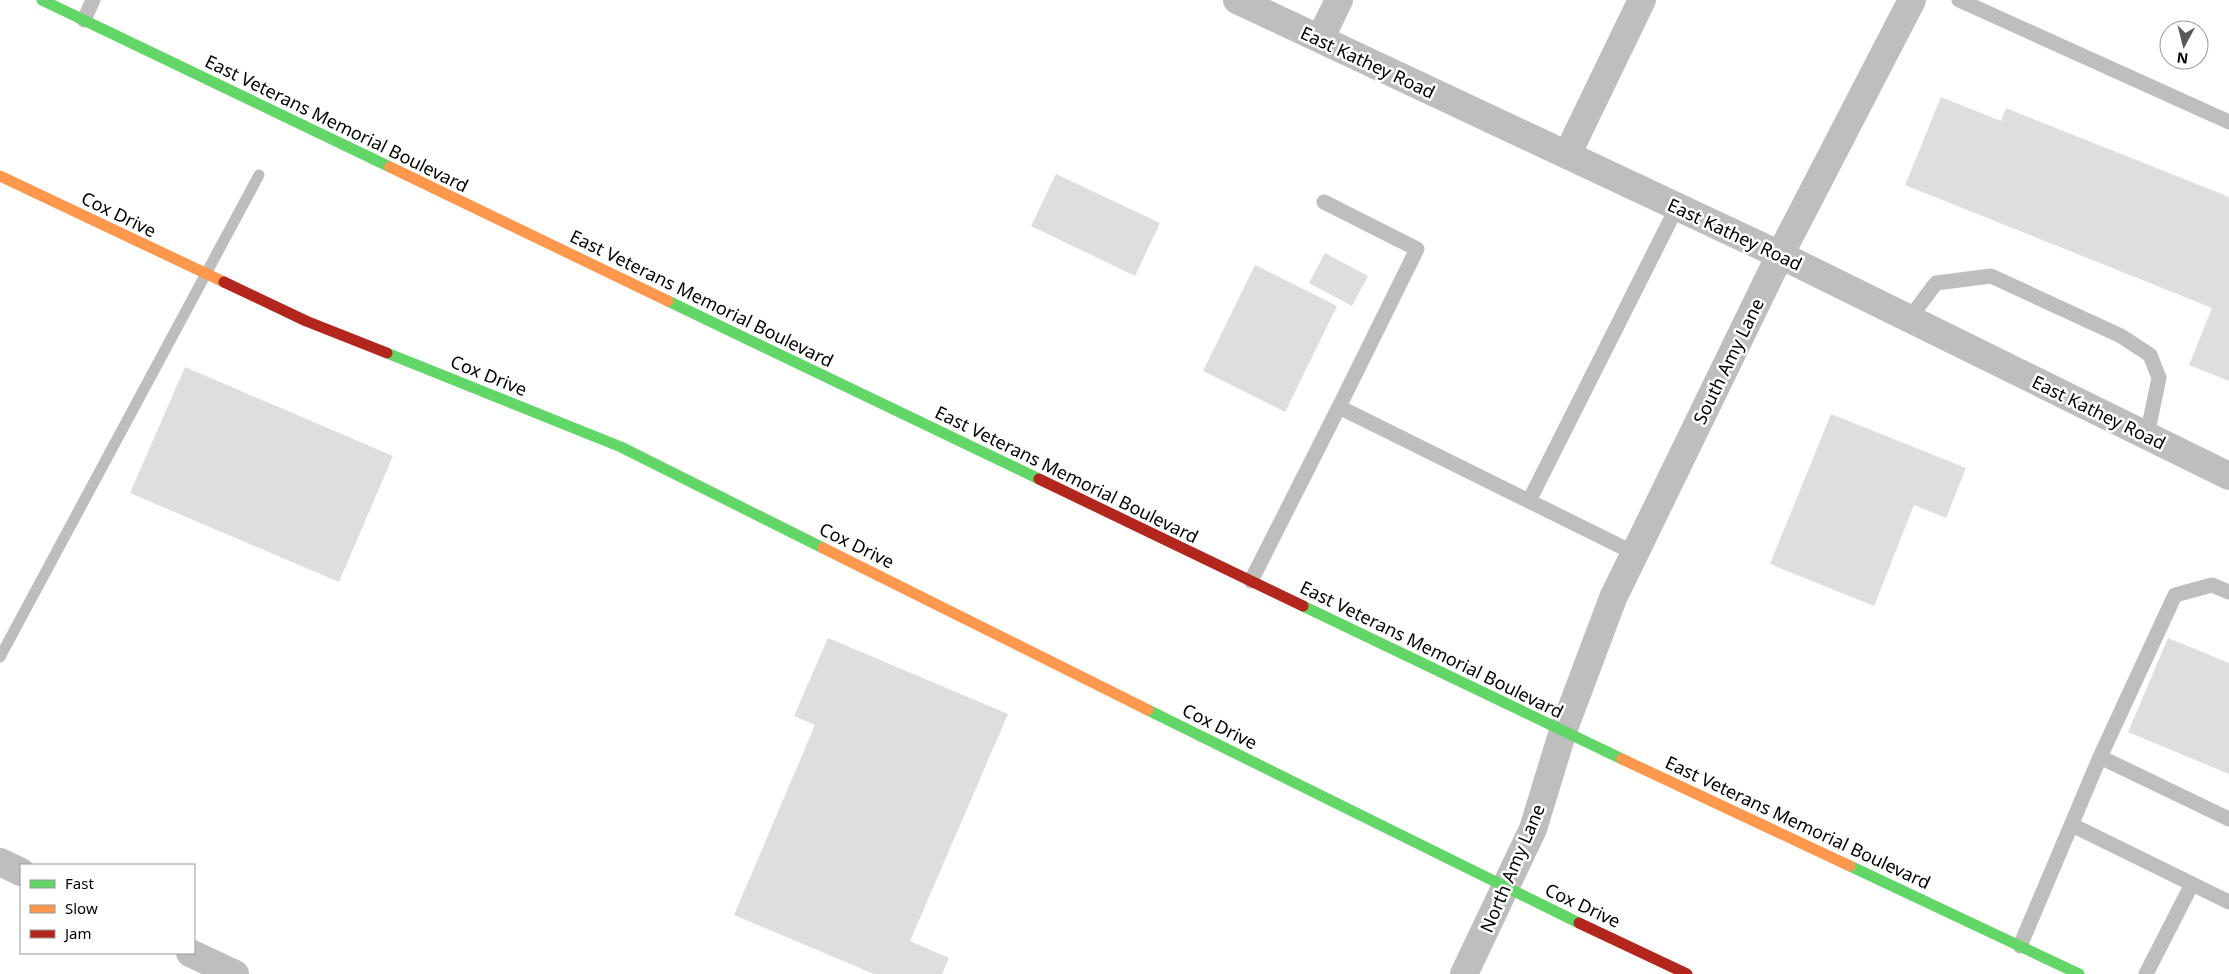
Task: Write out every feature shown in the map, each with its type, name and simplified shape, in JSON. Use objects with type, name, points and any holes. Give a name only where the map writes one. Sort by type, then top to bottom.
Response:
[{"type":"main road","name":"East Veterans Memorial Boulevard","points":[[42,0],[1563,731],[2080,974]]},
{"type":"main road","name":"Cox Drive","points":[[0,176],[306,322],[621,447],[1506,888],[1664,969],[1687,974]]},
{"type":"street","name":"East Kathey Road","points":[[1237,0],[1780,255],[2229,476]]},
{"type":"street","points":[[1320,39],[1339,0]]},
{"type":"street","points":[[1567,155],[1642,0]]},
{"type":"street","name":"South Amy Lane","points":[[1563,731],[1613,598],[1634,553],[1780,255],[1912,0]]},
{"type":"street","name":"North Amy Lane","points":[[1464,974],[1533,829],[1563,731]]},
{"type":"street","points":[[0,862],[20,872]]},
{"type":"street","points":[[192,954],[235,974]]},
{"type":"lane","points":[[84,20],[94,0]]},
{"type":"lane","points":[[1958,0],[2229,122]]},
{"type":"lane","points":[[1251,581],[1417,248],[1324,202]]},
{"type":"lane","points":[[1529,501],[1677,207]]},
{"type":"lane","points":[[1909,319],[1936,283],[1991,276],[2121,336],[2150,355],[2159,378],[2147,436]]},
{"type":"lane","points":[[1339,407],[1634,553]]},
{"type":"lane","points":[[2020,946],[2100,756],[2175,595],[2212,585],[2229,592]]},
{"type":"lane","points":[[2100,756],[2229,819]]},
{"type":"lane","points":[[2072,825],[2229,902]]},
{"type":"lane","points":[[2146,974],[2192,884]]},
{"type":"building","points":[[1941,97],[2001,121],[2006,108],[2229,197],[2229,381],[2189,365],[2212,308],[1905,185]]},
{"type":"building","points":[[1056,174],[1160,223],[1135,276],[1031,226]]},
{"type":"building","points":[[1325,253],[1368,276],[1352,306],[1309,283]]},
{"type":"building","points":[[1255,265],[1337,306],[1285,412],[1203,371]]},
{"type":"building","points":[[185,367],[393,456],[339,582],[130,493]]},
{"type":"building","points":[[1831,414],[1966,468],[1946,518],[1914,505],[1874,606],[1770,564]]},
{"type":"building","points":[[828,638],[1008,714],[910,941],[949,958],[942,974],[874,974],[734,915],[815,725],[794,716]]},
{"type":"building","points":[[2168,638],[2229,663],[2229,774],[2128,732]]},
{"type":"waterway","points":[[0,657],[259,175]]},
{"type":"traffic: fast","points":[[42,0],[390,167]]},
{"type":"traffic: fast","points":[[668,301],[1039,479]]},
{"type":"traffic: fast","points":[[387,353],[621,447],[823,548]]},
{"type":"traffic: fast","points":[[1303,606],[1622,759]]},
{"type":"traffic: fast","points":[[1148,710],[1579,923]]},
{"type":"traffic: fast","points":[[1850,866],[2079,974]]},
{"type":"traffic: slow","points":[[390,167],[668,301]]},
{"type":"traffic: slow","points":[[0,176],[224,282]]},
{"type":"traffic: slow","points":[[823,548],[1148,710]]},
{"type":"traffic: slow","points":[[1622,759],[1850,866]]},
{"type":"traffic: jam","points":[[224,282],[306,321],[387,353]]},
{"type":"traffic: jam","points":[[1039,479],[1303,606]]},
{"type":"traffic: jam","points":[[1579,923],[1687,974]]}]
